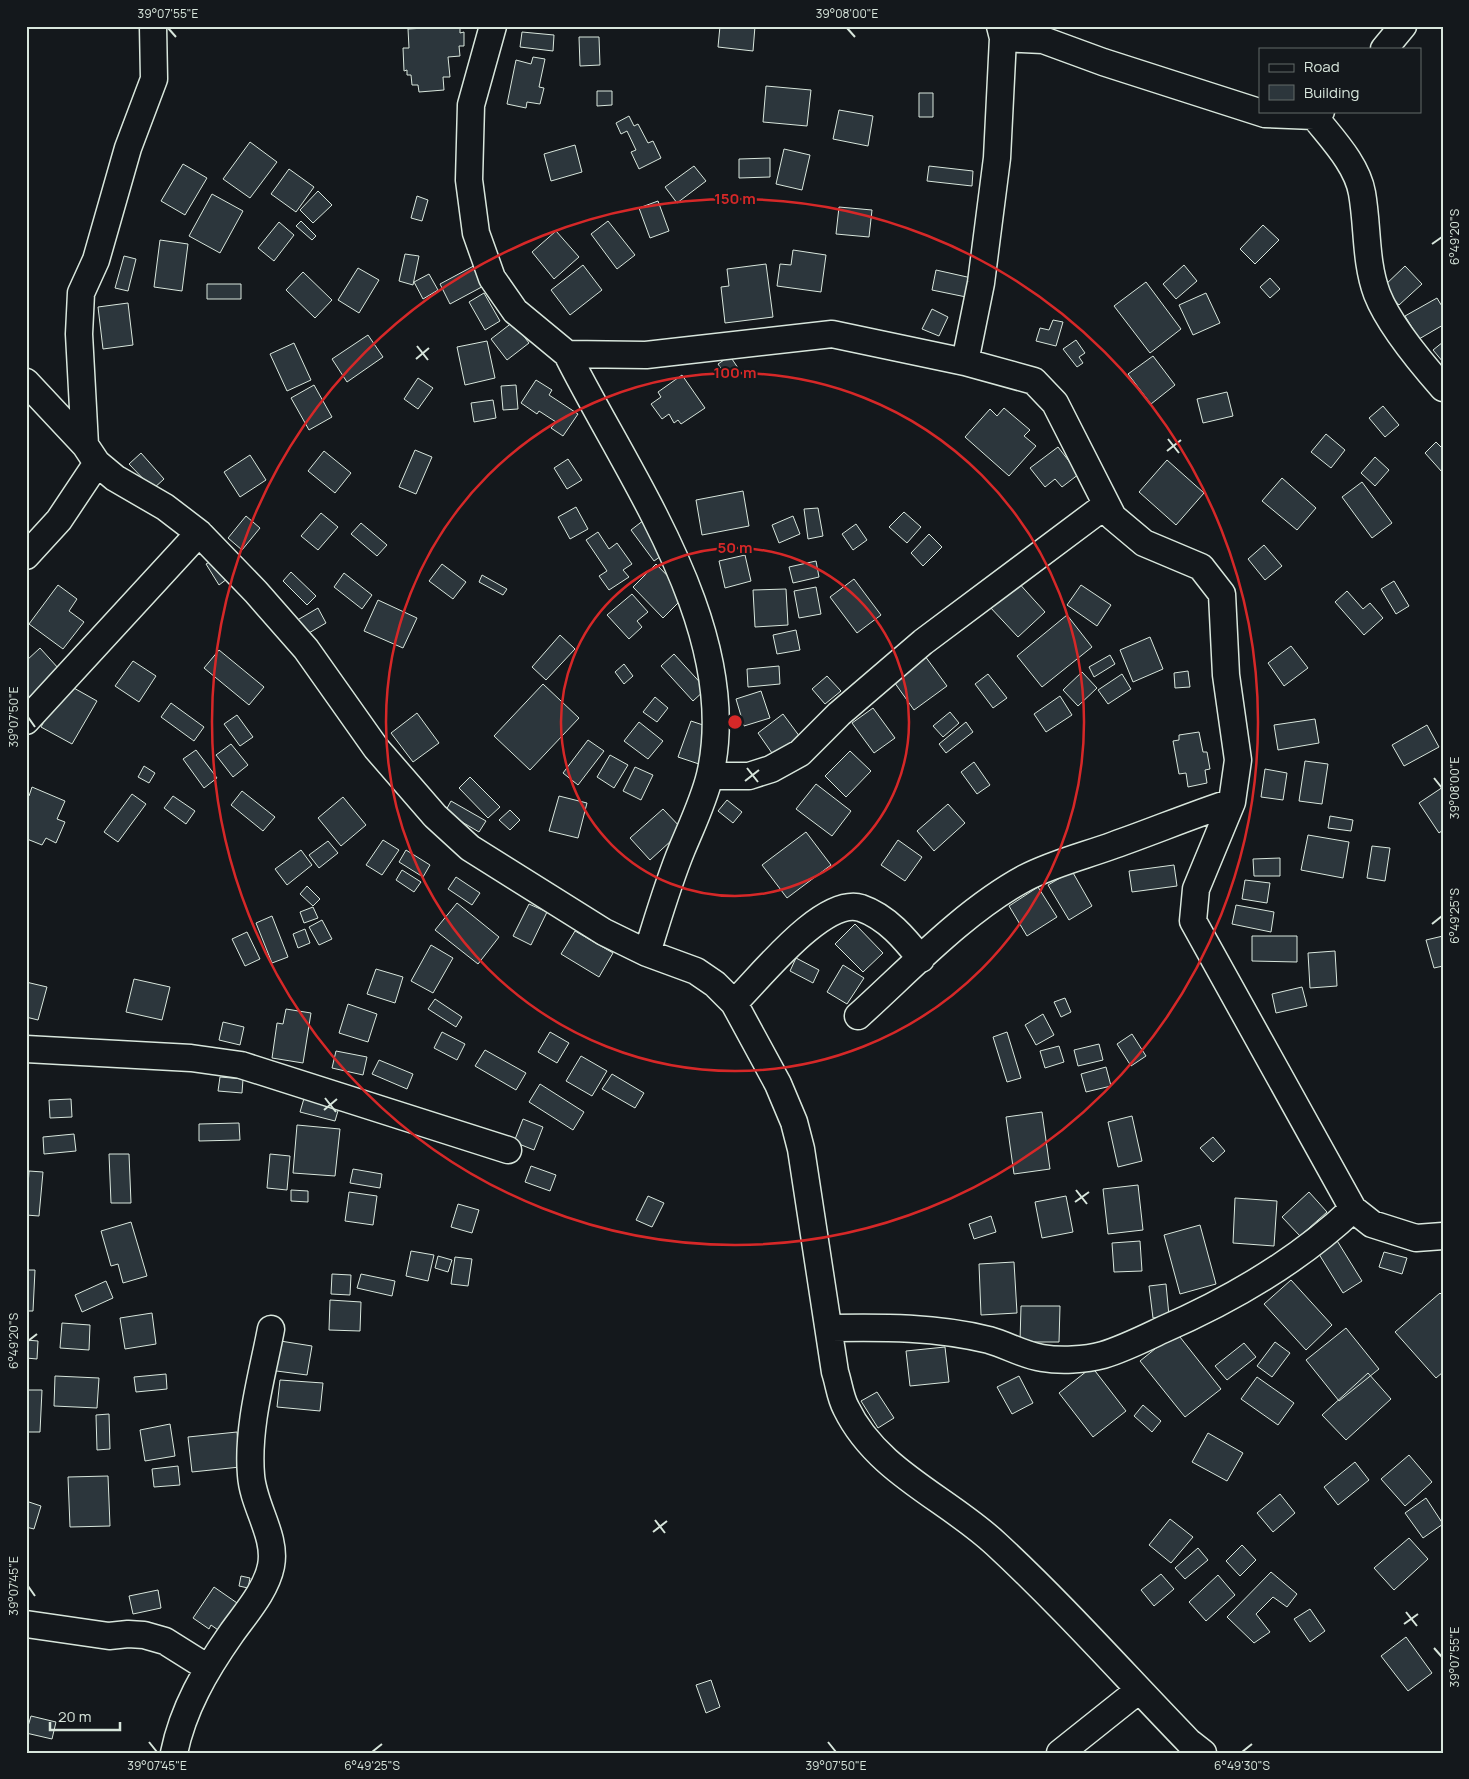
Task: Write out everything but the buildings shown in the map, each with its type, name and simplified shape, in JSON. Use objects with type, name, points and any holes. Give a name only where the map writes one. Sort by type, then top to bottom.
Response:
[{"type":"street","points":[[26,556],[59,520],[91,454],[79,334],[81,293],[96,260],[128,148],[154,79],[154,26]]},
{"type":"street","points":[[493,26],[472,104],[468,180],[476,233],[492,278],[515,310],[567,354],[665,541],[697,611],[714,678],[716,734],[710,776],[664,898],[647,953]]},
{"type":"street","points":[[1385,48],[1403,26]]},
{"type":"street","points":[[965,362],[981,283],[998,158],[1001,32],[1043,40],[1103,62],[1265,114],[1317,113],[1356,174],[1362,192],[1369,264],[1377,294],[1388,317],[1443,388]]},
{"type":"street","points":[[567,354],[646,355],[832,334],[965,362],[1034,381],[1055,403],[1112,517],[1144,543],[1201,566],[1222,594],[1226,675],[1238,760],[1232,802],[1196,889],[1193,922],[1353,1209],[1372,1224],[1416,1238],[1443,1236]]},
{"type":"street","points":[[26,382],[115,478],[165,507],[199,533],[306,650],[376,748],[435,816],[470,848],[604,932],[647,953],[696,971],[715,984],[734,1003],[778,1084],[794,1122],[801,1149],[830,1328],[835,1372],[845,1407],[858,1431],[879,1454],[926,1492],[995,1543],[1189,1742],[1203,1753]]},
{"type":"street","points":[[710,776],[749,776],[771,769],[800,752],[839,714],[923,642],[1106,505]]},
{"type":"street","points":[[26,721],[199,533]]},
{"type":"street","points":[[858,1016],[989,901],[1025,878],[1062,861],[1114,846],[1166,824],[1232,802]]},
{"type":"street","points":[[734,1003],[810,927],[825,914],[839,909],[859,908],[888,923],[921,959]]},
{"type":"street","points":[[26,1049],[191,1058],[241,1065],[508,1150]]},
{"type":"street","points":[[830,1328],[894,1328],[954,1333],[991,1340],[1021,1353],[1042,1358],[1060,1359],[1101,1355],[1209,1310],[1308,1248],[1353,1209]]},
{"type":"street","points":[[174,1753],[177,1736],[192,1699],[208,1668],[262,1590],[271,1567],[272,1548],[257,1504],[251,1475],[254,1416],[271,1329]]},
{"type":"street","points":[[26,1624],[109,1636],[144,1635],[164,1641],[208,1668]]},
{"type":"street","points":[[1060,1753],[1139,1690]]}]
